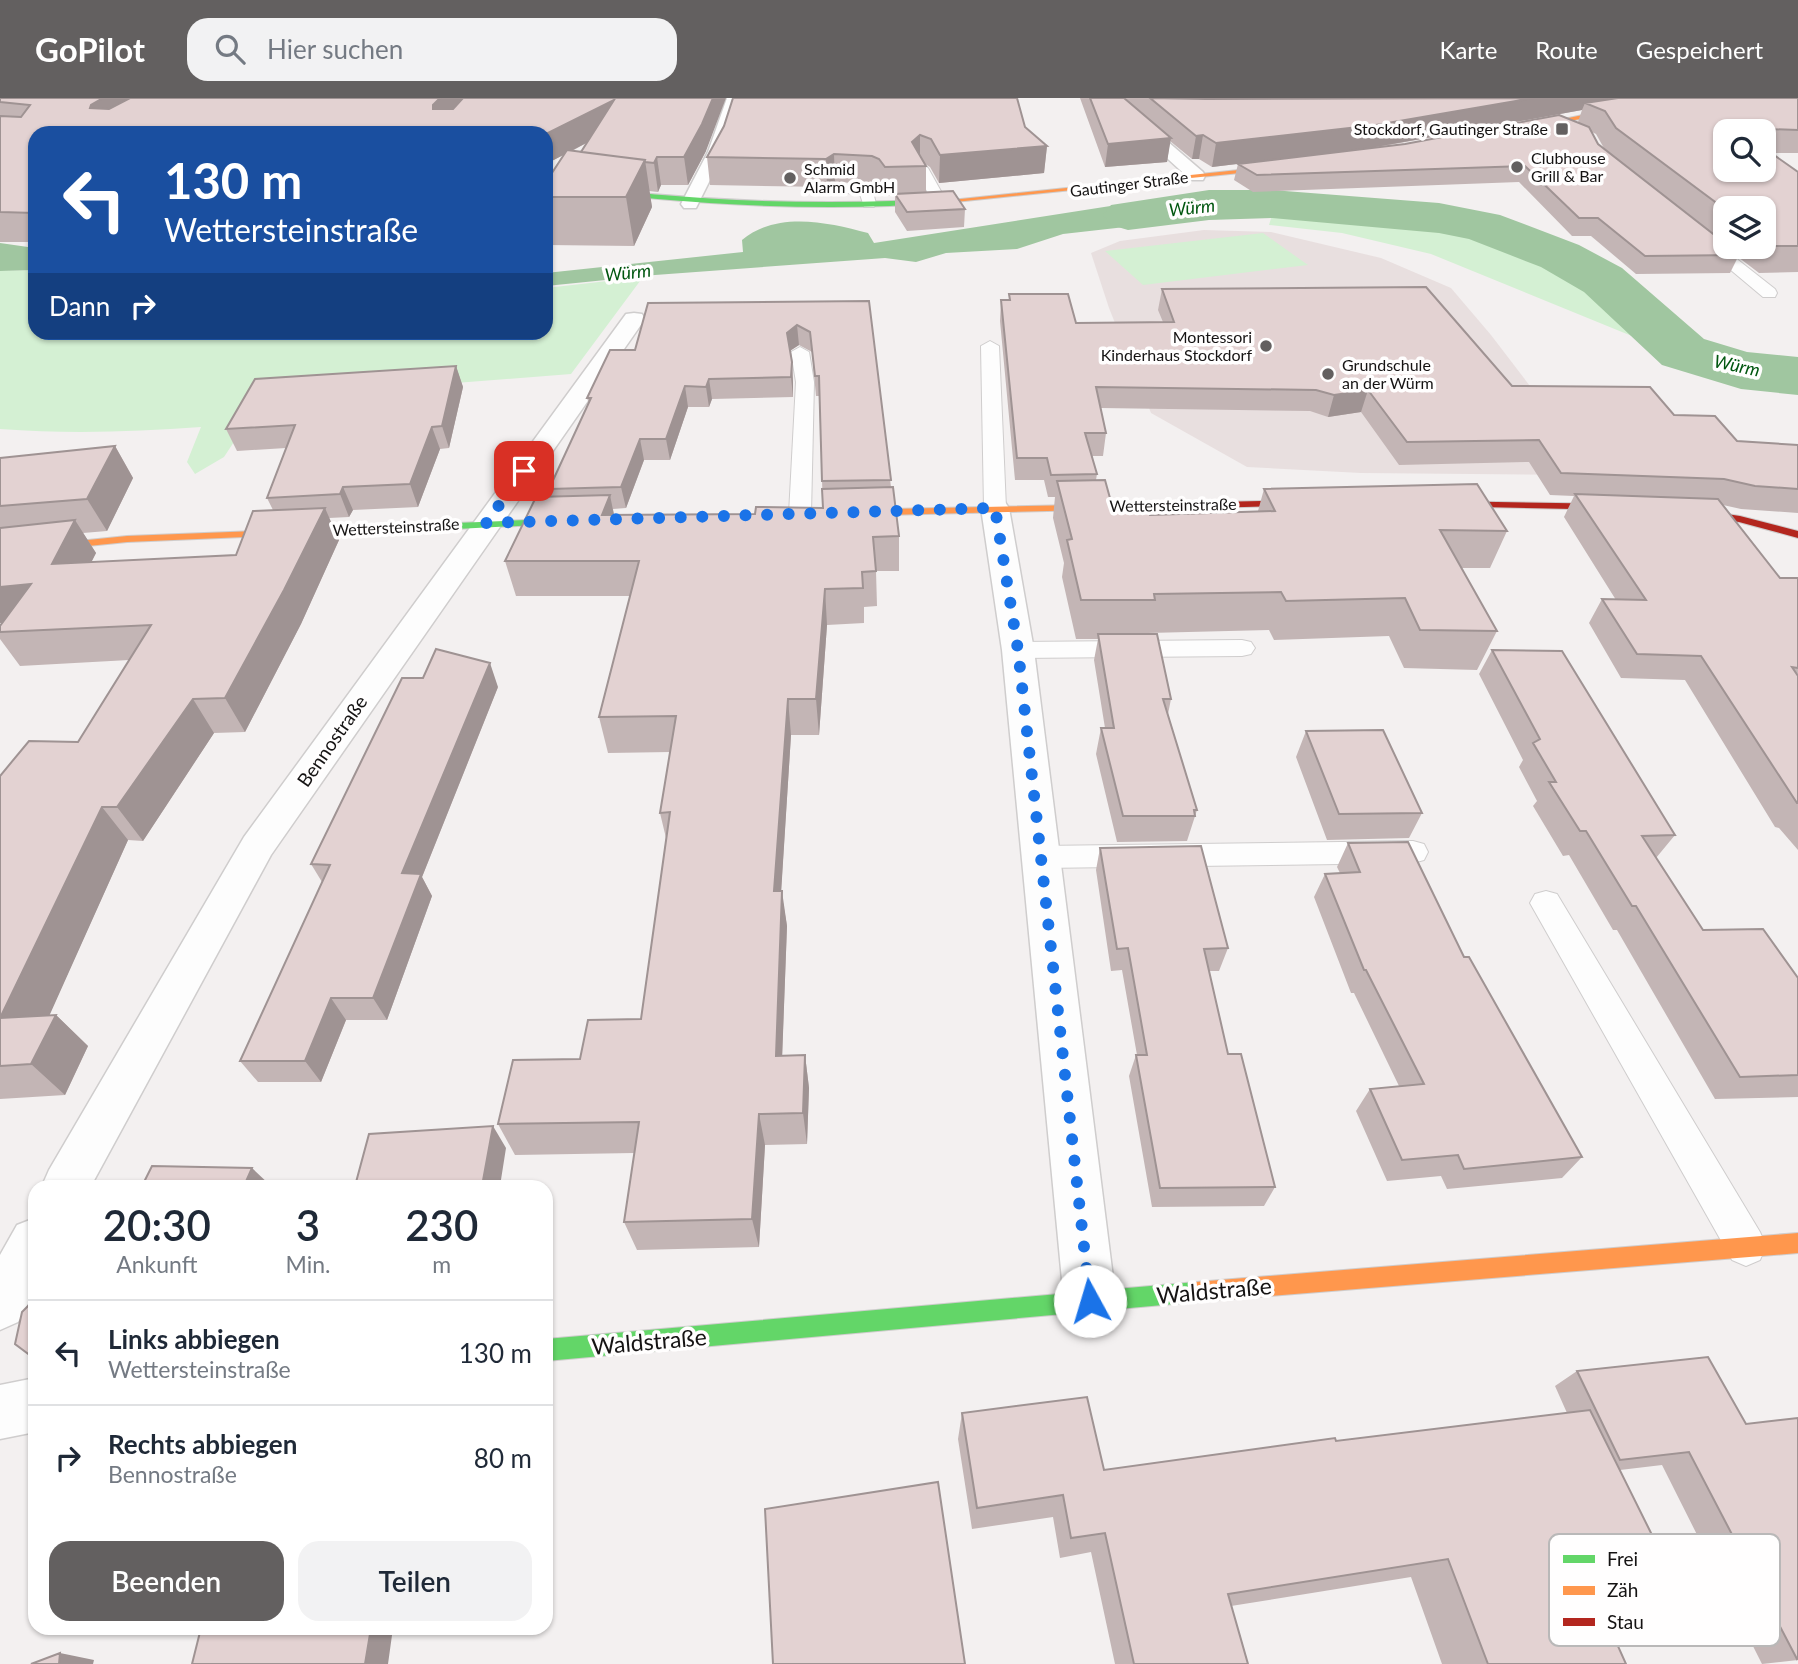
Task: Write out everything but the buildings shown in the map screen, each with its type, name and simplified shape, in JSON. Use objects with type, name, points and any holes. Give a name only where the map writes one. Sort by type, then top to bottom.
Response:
[{"type":"street","points":[[690,204],[716,152],[734,98]]},
{"type":"street","points":[[1108,98],[1197,176]]},
{"type":"street","points":[[1503,132],[1666,100],[1707,98]]},
{"type":"street","name":"Gautinger Straße","points":[[553,185],[604,195],[690,204],[869,204],[1033,195],[1304,165]]},
{"type":"street","name":"Bennostraße","points":[[69,1180],[257,847],[634,319]]},
{"type":"street","name":"Wettersteinstraße","points":[[807,514],[1335,503]]},
{"type":"street","points":[[1419,504],[1643,508]]},
{"type":"street","points":[[995,508],[1018,650],[1090,1301]]},
{"type":"street","points":[[1670,510],[1710,512],[1798,535]]},
{"type":"street","name":"Wettersteinstraße","points":[[0,552],[127,539],[595,520]]},
{"type":"street","name":"Waldstraße","points":[[553,1350],[1090,1301],[1798,1243]]},
{"type":"street","points":[[0,1304],[28,1254]]},
{"type":"street","points":[[0,1412],[28,1406]]},
{"type":"lane","points":[[1607,98],[1626,108]]},
{"type":"lane","points":[[1552,122],[1580,134]]},
{"type":"lane","points":[[921,168],[940,201]]},
{"type":"lane","points":[[835,190],[867,190],[869,204]]},
{"type":"lane","points":[[1699,225],[1769,293]]},
{"type":"lane","points":[[990,346],[995,508]]},
{"type":"lane","points":[[800,352],[805,382],[807,514]]},
{"type":"lane","points":[[1018,650],[1242,648]]},
{"type":"lane","points":[[1041,858],[1413,852]]},
{"type":"lane","points":[[1546,903],[1746,1246]]},
{"type":"shaded area","points":[[1281,202],[1435,212],[1479,218],[1520,231],[1610,272],[1682,335],[1722,355],[1798,360],[1798,388],[1730,379],[1676,360],[1644,341],[1431,254],[1342,233],[1269,225],[1273,212]]},
{"type":"shaded area","name":"Grundschule an der Würm","points":[[1204,230],[1271,232],[1381,258],[1451,288],[1491,335],[1598,475],[1361,473],[1247,467],[1151,413],[1109,308],[1091,253],[1120,241]]},
{"type":"shaded area","points":[[1263,233],[1308,265],[1143,285],[1105,251]]},
{"type":"shaded area","points":[[28,270],[28,340],[553,340],[553,287],[643,277],[571,374],[263,398],[224,457],[195,474],[187,462],[201,427],[100,432],[0,429],[0,271]]},
{"type":"water","points":[[1136,202],[1272,204],[1266,211],[1235,216],[1171,217],[1134,226],[1063,234],[1017,249],[946,253],[916,262],[885,258],[553,285],[553,272],[743,252],[742,240],[756,231],[786,222],[819,223],[852,229],[868,233],[874,243]]},
{"type":"water","points":[[0,243],[28,247],[28,270],[0,271]]},
{"type":"waterway","name":"Würm","points":[[1128,215],[1209,205],[1272,204],[1439,218],[1482,226],[1560,256],[1603,280],[1683,352],[1741,370],[1798,376]]},
{"type":"traffic: fast","points":[[553,185],[649,197],[750,204],[851,205],[955,200]]},
{"type":"traffic: fast","points":[[456,526],[574,521]]},
{"type":"traffic: fast","points":[[553,1349],[1196,1292]]},
{"type":"traffic: slow","points":[[1519,129],[1626,108],[1707,98]]},
{"type":"traffic: slow","points":[[955,200],[1287,167]]},
{"type":"traffic: slow","points":[[844,513],[1170,506]]},
{"type":"traffic: slow","points":[[0,552],[127,539],[456,526]]},
{"type":"traffic: slow","points":[[1196,1292],[1798,1243]]},
{"type":"traffic: jam","points":[[1170,506],[1313,503]]},
{"type":"traffic: jam","points":[[1439,504],[1621,507]]},
{"type":"traffic: jam","points":[[1681,510],[1740,519],[1798,535]]},
{"type":"place","name":"Stockdorf, Gautinger Straße","points":[[1562,129]]},
{"type":"place","name":"Clubhouse Grill & Bar","points":[[1517,167]]},
{"type":"place","name":"Schmid Alarm GmbH","points":[[790,178]]},
{"type":"place","name":"Montessori Kinderhaus Stockdorf","points":[[1266,346]]},
{"type":"place","name":"Grundschule an der Würm","points":[[1328,374]]},
{"type":"route","points":[[524,471],[486,523],[995,508],[1018,650],[1090,1301]]}]
